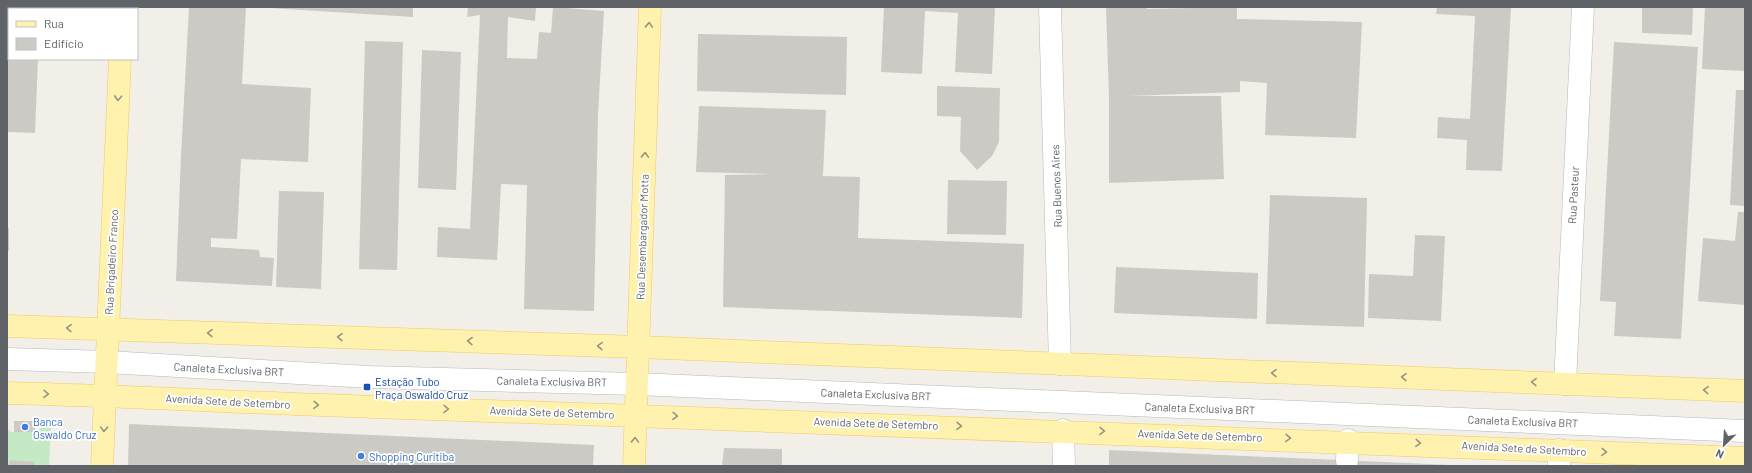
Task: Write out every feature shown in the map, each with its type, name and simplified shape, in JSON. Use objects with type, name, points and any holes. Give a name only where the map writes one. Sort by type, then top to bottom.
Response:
[{"type":"main road","name":"Rua Desembargador Motta","points":[[634,466],[650,7]]},
{"type":"main road","name":"Rua Brigadeiro Franco","points":[[102,466],[120,60]]},
{"type":"main road","points":[[7,326],[638,347],[1745,392]]},
{"type":"main road","name":"Avenida Sete de Setembro","points":[[7,393],[105,395],[374,407],[1063,430],[1347,450],[1559,458],[1745,458]]},
{"type":"street","name":"Rua Buenos Aires","points":[[1050,7],[1060,364]]},
{"type":"street","name":"Rua Pasteur","points":[[1564,384],[1583,7]]},
{"type":"street","name":"Canaleta Exclusiva BRT","points":[[7,359],[107,362],[369,377],[637,384],[1745,431]]},
{"type":"street","points":[[1063,430],[1064,466]]},
{"type":"green space","points":[[47,424],[51,427],[49,466],[7,466],[7,428],[11,432],[35,432]]},
{"type":"building","points":[[189,7],[246,7],[242,84],[311,88],[308,162],[241,159],[237,239],[211,238],[211,247],[259,250],[260,257],[274,258],[272,286],[176,281]]},
{"type":"building","points":[[252,7],[413,7],[413,17]]},
{"type":"building","points":[[468,7],[536,7],[535,21],[508,17],[507,58],[537,59],[539,32],[551,33],[553,7],[604,11],[598,114],[594,311],[524,309],[527,185],[501,184],[497,260],[437,257],[438,227],[470,229],[480,15],[467,17]]},
{"type":"building","points":[[884,7],[995,7],[992,74],[955,72],[958,13],[925,11],[922,74],[881,72]]},
{"type":"building","points":[[1106,7],[1147,7],[1147,9],[1237,7],[1237,19],[1362,22],[1356,138],[1265,135],[1267,83],[1240,81],[1240,92],[1129,96],[1221,96],[1224,179],[1109,183],[1109,96]]},
{"type":"building","points":[[1437,7],[1511,7],[1502,171],[1466,170],[1467,140],[1437,138],[1438,117],[1470,119],[1475,16],[1436,14]]},
{"type":"building","points":[[1642,7],[1693,7],[1692,35],[1642,33]]},
{"type":"building","points":[[1705,7],[1745,7],[1745,71],[1702,69]]},
{"type":"building","points":[[8,19],[8,60],[38,60],[35,133],[7,132]]},
{"type":"building","points":[[698,34],[847,37],[846,95],[697,91]]},
{"type":"building","points":[[365,41],[403,42],[397,270],[359,269]]},
{"type":"building","points":[[1614,42],[1698,47],[1681,339],[1614,336],[1616,302],[1600,301]]},
{"type":"building","points":[[422,50],[461,52],[456,190],[418,188]]},
{"type":"building","points":[[937,86],[1000,88],[999,142],[992,156],[977,170],[960,151],[961,117],[937,116]]},
{"type":"building","points":[[1736,90],[1745,90],[1745,206],[1730,205]]},
{"type":"building","points":[[699,106],[826,110],[823,176],[860,177],[858,238],[1024,244],[1022,318],[723,307],[725,175],[775,174],[696,172]]},
{"type":"building","points":[[948,180],[1007,181],[1006,235],[947,234]]},
{"type":"building","points":[[279,191],[324,192],[321,289],[276,287]]},
{"type":"building","points":[[1270,195],[1367,198],[1364,327],[1266,324]]},
{"type":"building","points":[[1738,212],[1745,212],[1745,305],[1698,301],[1703,238],[1735,241]]},
{"type":"building","points":[[7,226],[9,229],[9,251],[7,251]]},
{"type":"building","points":[[1415,235],[1445,236],[1441,321],[1368,318],[1369,274],[1413,276]]},
{"type":"building","points":[[1116,267],[1258,273],[1257,319],[1114,313]]},
{"type":"building","name":"Banca Oswaldo Cruz","points":[[14,421],[36,421],[35,432],[14,432]]},
{"type":"building","name":"Shopping Curitiba","points":[[129,424],[594,445],[593,466],[128,466]]},
{"type":"building","points":[[724,448],[782,449],[782,466],[722,466]]},
{"type":"building","points":[[1109,450],[1452,465],[1452,466],[1109,466]]},
{"type":"building","points":[[10,460],[34,462],[34,466],[9,466]]},
{"type":"place","name":"Estação Tubo Praça Oswaldo Cruz","points":[[367,387]]},
{"type":"place","name":"Banca Oswaldo Cruz","points":[[25,427]]},
{"type":"place","name":"Shopping Curitiba","points":[[361,456]]}]
